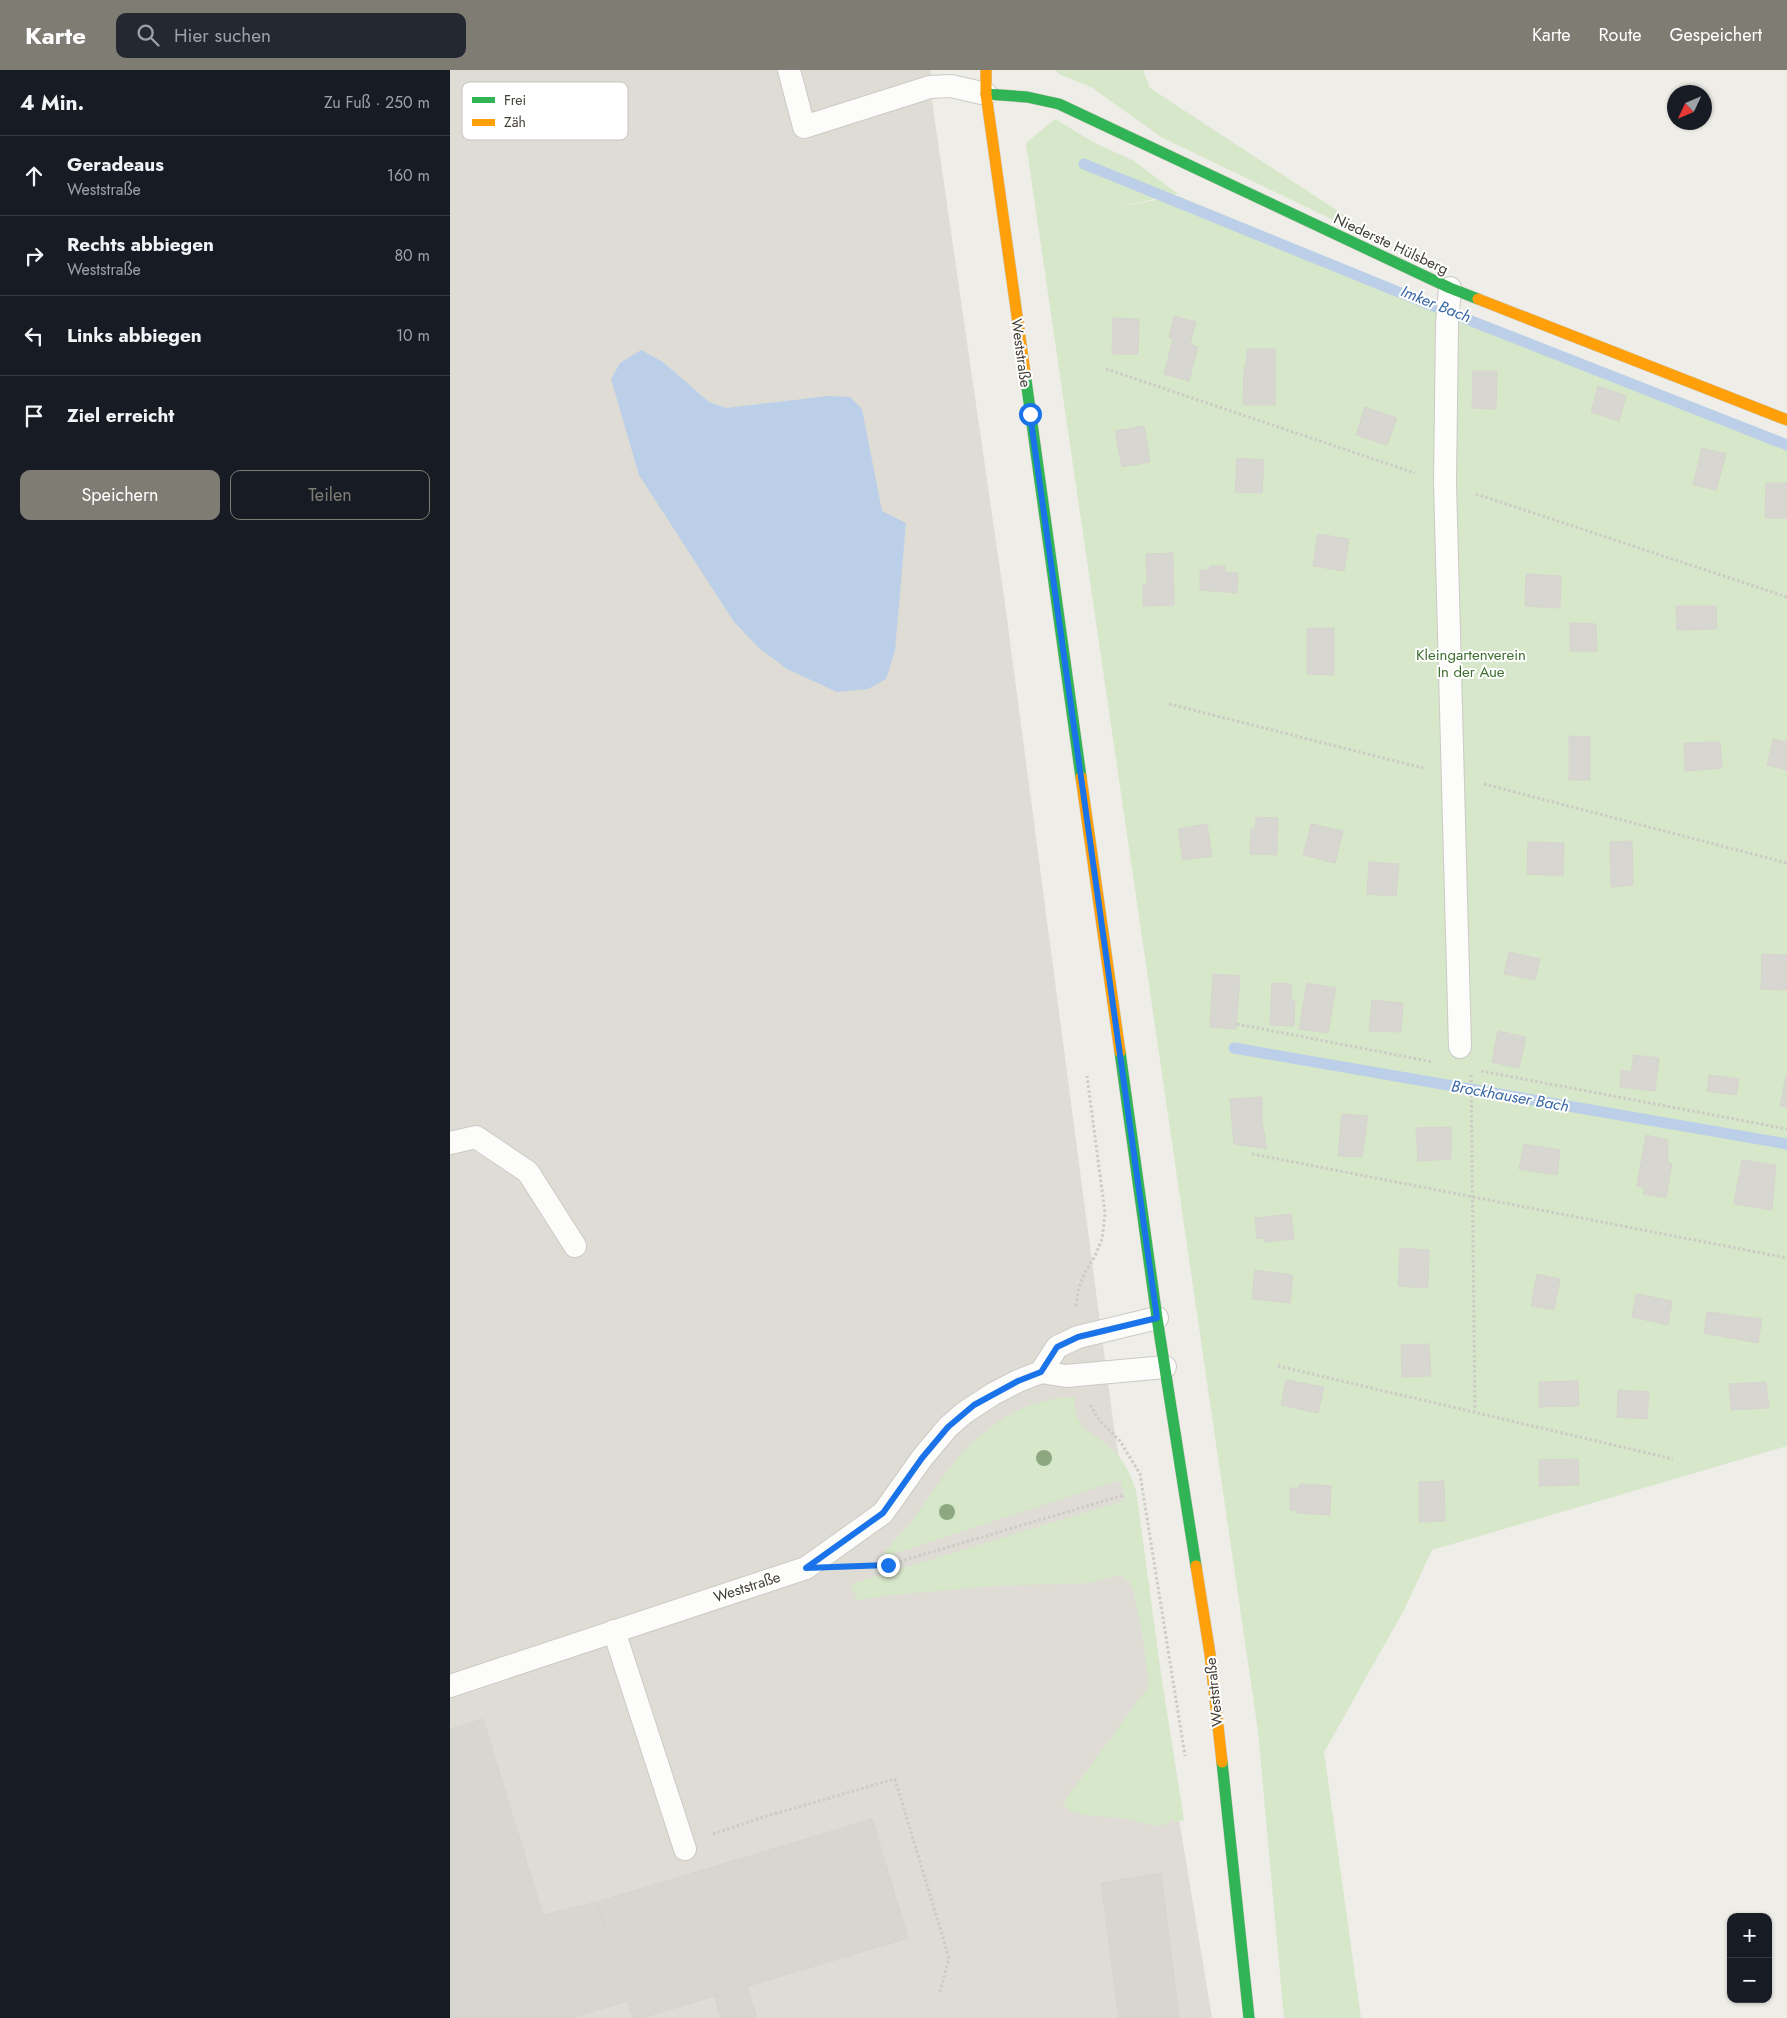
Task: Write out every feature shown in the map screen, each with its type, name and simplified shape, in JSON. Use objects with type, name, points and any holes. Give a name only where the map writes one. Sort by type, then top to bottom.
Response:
[{"type":"street","name":"Weststraße","points":[[986,70],[986,94],[1157,1318],[1210,1654],[1249,2018]]},
{"type":"street","name":"Niederste Hülsberg","points":[[986,94],[1027,97],[1059,104],[1449,295],[1787,420]]},
{"type":"lane","points":[[789,70],[804,127],[930,87],[951,86],[986,94]]},
{"type":"lane","points":[[1449,295],[1445,493],[1460,1047]]},
{"type":"lane","points":[[450,1143],[476,1137],[528,1172],[575,1246]]},
{"type":"lane","points":[[1157,1318],[1078,1337],[1057,1347],[1041,1372],[1066,1376],[1165,1367]]},
{"type":"lane","name":"Weststraße","points":[[450,1686],[806,1568],[883,1513],[922,1458],[948,1427],[964,1413],[992,1394],[1041,1372]]},
{"type":"lane","points":[[614,1631],[685,1847]]},
{"type":"path","points":[[1237,1024],[1440,1063]]},
{"type":"path","points":[[1471,1069],[1475,1412]]},
{"type":"path","points":[[1480,1071],[1787,1129]]},
{"type":"path","points":[[1075,1309],[1078,1291],[1085,1272],[1095,1256],[1102,1239],[1105,1213],[1086,1076]]},
{"type":"path","points":[[1252,1154],[1787,1258]]},
{"type":"path","points":[[1278,1366],[1673,1459]]},
{"type":"path","points":[[1087,1400],[1100,1421],[1120,1441],[1140,1474],[1185,1759]]},
{"type":"path","points":[[861,1566],[888,1565],[1124,1495]]},
{"type":"path","points":[[685,1847],[760,1818],[895,1779],[949,1958],[940,1992]]},
{"type":"shaded area","points":[[450,70],[931,70],[930,87],[1006,611],[1114,1428],[1212,2018],[450,2018]]},
{"type":"green space","points":[[1054,70],[1143,70],[1150,88],[1402,253],[1161,137],[1091,87],[1061,75]]},
{"type":"green space","name":"Kleingartenverein In der Aue","points":[[1055,119],[1095,143],[1134,161],[1178,194],[1113,208],[1178,196],[1787,449],[1787,1446],[1432,1550],[1404,1610],[1324,1752],[1361,2018],[1284,2018],[1258,1731],[1026,143]]},
{"type":"green space","points":[[1074,1397],[1079,1420],[1083,1426],[1120,1457],[1136,1490],[1161,1674],[1184,1820],[1176,1822],[1172,1819],[1168,1824],[1158,1826],[1121,1818],[1083,1815],[1069,1810],[1063,1803],[1149,1686],[1143,1638],[1133,1588],[1129,1581],[1120,1575],[1089,1583],[992,1586],[857,1600],[851,1584],[1126,1500],[1120,1480],[890,1555],[883,1554],[923,1507],[956,1460],[981,1435],[1009,1415],[1024,1408],[1057,1398]]},
{"type":"water","points":[[641,350],[663,362],[709,402],[726,408],[829,396],[850,397],[862,409],[882,511],[906,523],[895,651],[886,679],[868,689],[837,692],[787,669],[759,648],[734,622],[639,475],[611,379],[620,363]]},
{"type":"building","points":[[1174,316],[1196,322],[1190,344],[1198,347],[1189,381],[1164,374],[1173,339],[1169,338]]},
{"type":"building","points":[[1113,318],[1139,319],[1138,354],[1112,354]]},
{"type":"building","points":[[1247,349],[1275,349],[1275,405],[1243,405],[1244,367],[1246,367]]},
{"type":"building","points":[[1473,371],[1497,371],[1496,409],[1472,408]]},
{"type":"building","points":[[1598,386],[1626,396],[1619,421],[1591,412]]},
{"type":"building","points":[[1365,407],[1397,418],[1387,445],[1356,435]]},
{"type":"building","points":[[1144,426],[1150,462],[1122,467],[1115,431]]},
{"type":"building","points":[[1702,448],[1726,454],[1716,490],[1693,485]]},
{"type":"building","points":[[1237,458],[1264,460],[1262,493],[1235,492]]},
{"type":"building","points":[[1766,483],[1787,483],[1787,518],[1765,518]]},
{"type":"building","points":[[1318,534],[1349,539],[1344,571],[1313,566]]},
{"type":"building","points":[[1173,553],[1174,605],[1143,606],[1143,585],[1147,585],[1146,554]]},
{"type":"building","points":[[1210,566],[1225,566],[1225,572],[1238,573],[1237,593],[1200,590],[1200,570],[1209,570]]},
{"type":"building","points":[[1526,574],[1561,576],[1560,608],[1525,606]]},
{"type":"building","points":[[1676,606],[1716,606],[1717,629],[1677,630]]},
{"type":"building","points":[[1570,623],[1596,624],[1597,651],[1570,651]]},
{"type":"building","points":[[1307,628],[1334,628],[1334,675],[1307,674]]},
{"type":"building","points":[[1569,736],[1590,737],[1590,780],[1569,780]]},
{"type":"building","points":[[1773,739],[1787,742],[1787,770],[1767,765]]},
{"type":"building","points":[[1720,742],[1722,768],[1685,771],[1684,743]]},
{"type":"building","points":[[1256,817],[1278,818],[1277,855],[1250,854],[1251,829],[1255,829]]},
{"type":"building","points":[[1207,824],[1212,856],[1183,860],[1178,829]]},
{"type":"building","points":[[1311,824],[1343,831],[1335,863],[1303,855]]},
{"type":"building","points":[[1632,841],[1633,885],[1611,887],[1610,842]]},
{"type":"building","points":[[1528,842],[1564,843],[1563,876],[1527,874]]},
{"type":"building","points":[[1369,862],[1399,864],[1396,896],[1367,894]]},
{"type":"building","points":[[1509,952],[1540,959],[1535,980],[1504,974]]},
{"type":"building","points":[[1762,954],[1787,955],[1787,990],[1761,989]]},
{"type":"building","points":[[1213,974],[1240,976],[1236,1029],[1210,1027]]},
{"type":"building","points":[[1272,983],[1291,984],[1291,1000],[1295,1000],[1294,1026],[1270,1025]]},
{"type":"building","points":[[1307,983],[1336,988],[1328,1033],[1299,1029]]},
{"type":"building","points":[[1372,1000],[1403,1003],[1401,1032],[1369,1031]]},
{"type":"building","points":[[1498,1031],[1526,1037],[1519,1068],[1492,1062]]},
{"type":"building","points":[[1634,1055],[1659,1058],[1655,1091],[1620,1087],[1621,1070],[1631,1072]]},
{"type":"building","points":[[1709,1075],[1739,1079],[1736,1095],[1707,1091]]},
{"type":"building","points":[[1787,1076],[1787,1107],[1780,1106]]},
{"type":"building","points":[[1262,1097],[1262,1121],[1267,1149],[1234,1144],[1230,1099]]},
{"type":"building","points":[[1342,1114],[1368,1116],[1362,1157],[1338,1156]]},
{"type":"building","points":[[1451,1127],[1451,1159],[1418,1161],[1416,1128]]},
{"type":"building","points":[[1646,1135],[1668,1140],[1668,1163],[1672,1164],[1666,1198],[1643,1194],[1645,1187],[1637,1186]]},
{"type":"building","points":[[1524,1144],[1560,1150],[1557,1175],[1519,1169]]},
{"type":"building","points":[[1742,1160],[1776,1165],[1772,1210],[1734,1204]]},
{"type":"building","points":[[1291,1214],[1294,1239],[1264,1242],[1264,1238],[1257,1239],[1255,1218]]},
{"type":"building","points":[[1400,1248],[1429,1250],[1428,1288],[1398,1286]]},
{"type":"building","points":[[1255,1270],[1293,1275],[1290,1303],[1252,1299]]},
{"type":"building","points":[[1537,1274],[1560,1279],[1554,1310],[1531,1306]]},
{"type":"building","points":[[1636,1294],[1672,1301],[1668,1325],[1632,1317]]},
{"type":"building","points":[[1707,1312],[1762,1319],[1758,1343],[1704,1333]]},
{"type":"building","points":[[1429,1344],[1431,1376],[1402,1377],[1401,1345]]},
{"type":"building","points":[[1286,1380],[1324,1387],[1318,1413],[1281,1405]]},
{"type":"building","points":[[1578,1381],[1579,1406],[1539,1407],[1539,1382]]},
{"type":"building","points":[[1766,1382],[1769,1408],[1731,1410],[1729,1384]]},
{"type":"building","points":[[1618,1390],[1649,1392],[1647,1419],[1617,1417]]},
{"type":"building","points":[[1578,1459],[1579,1485],[1539,1486],[1539,1460]]},
{"type":"building","points":[[1444,1481],[1445,1521],[1419,1522],[1419,1482]]},
{"type":"building","points":[[1299,1484],[1331,1486],[1330,1515],[1297,1513],[1298,1510],[1290,1510],[1290,1488],[1299,1488]]},
{"type":"building","points":[[483,1719],[543,1915],[597,1902],[627,2001],[571,2018],[450,2018],[450,1729]]},
{"type":"building","points":[[872,1819],[908,1938],[642,2018],[633,2018],[597,1902]]},
{"type":"building","points":[[1161,1873],[1179,2018],[1119,2018],[1101,1883]]},
{"type":"building","points":[[747,1986],[757,2018],[721,2018],[714,1996]]},
{"type":"waterway","name":"Imker Bach","points":[[1084,164],[1423,302],[1787,445]]},
{"type":"waterway","name":"Brockhauser Bach","points":[[1234,1048],[1787,1144]]},
{"type":"traffic: fast","points":[[986,94],[1027,97],[1059,104],[1450,288],[1478,299]]},
{"type":"traffic: fast","points":[[1025,373],[1081,777]]},
{"type":"traffic: fast","points":[[1120,1052],[1157,1318],[1196,1566]]},
{"type":"traffic: fast","points":[[1222,1762],[1249,2018]]},
{"type":"traffic: slow","points":[[986,70],[986,94],[1025,373]]},
{"type":"traffic: slow","points":[[1478,299],[1787,420]]},
{"type":"traffic: slow","points":[[1081,777],[1120,1052]]},
{"type":"traffic: slow","points":[[1196,1566],[1210,1654],[1222,1762]]},
{"type":"route","points":[[888,1565],[806,1568],[883,1513],[922,1458],[948,1427],[974,1405],[1018,1381],[1041,1372],[1057,1347],[1078,1337],[1157,1318],[1030,414]]}]
